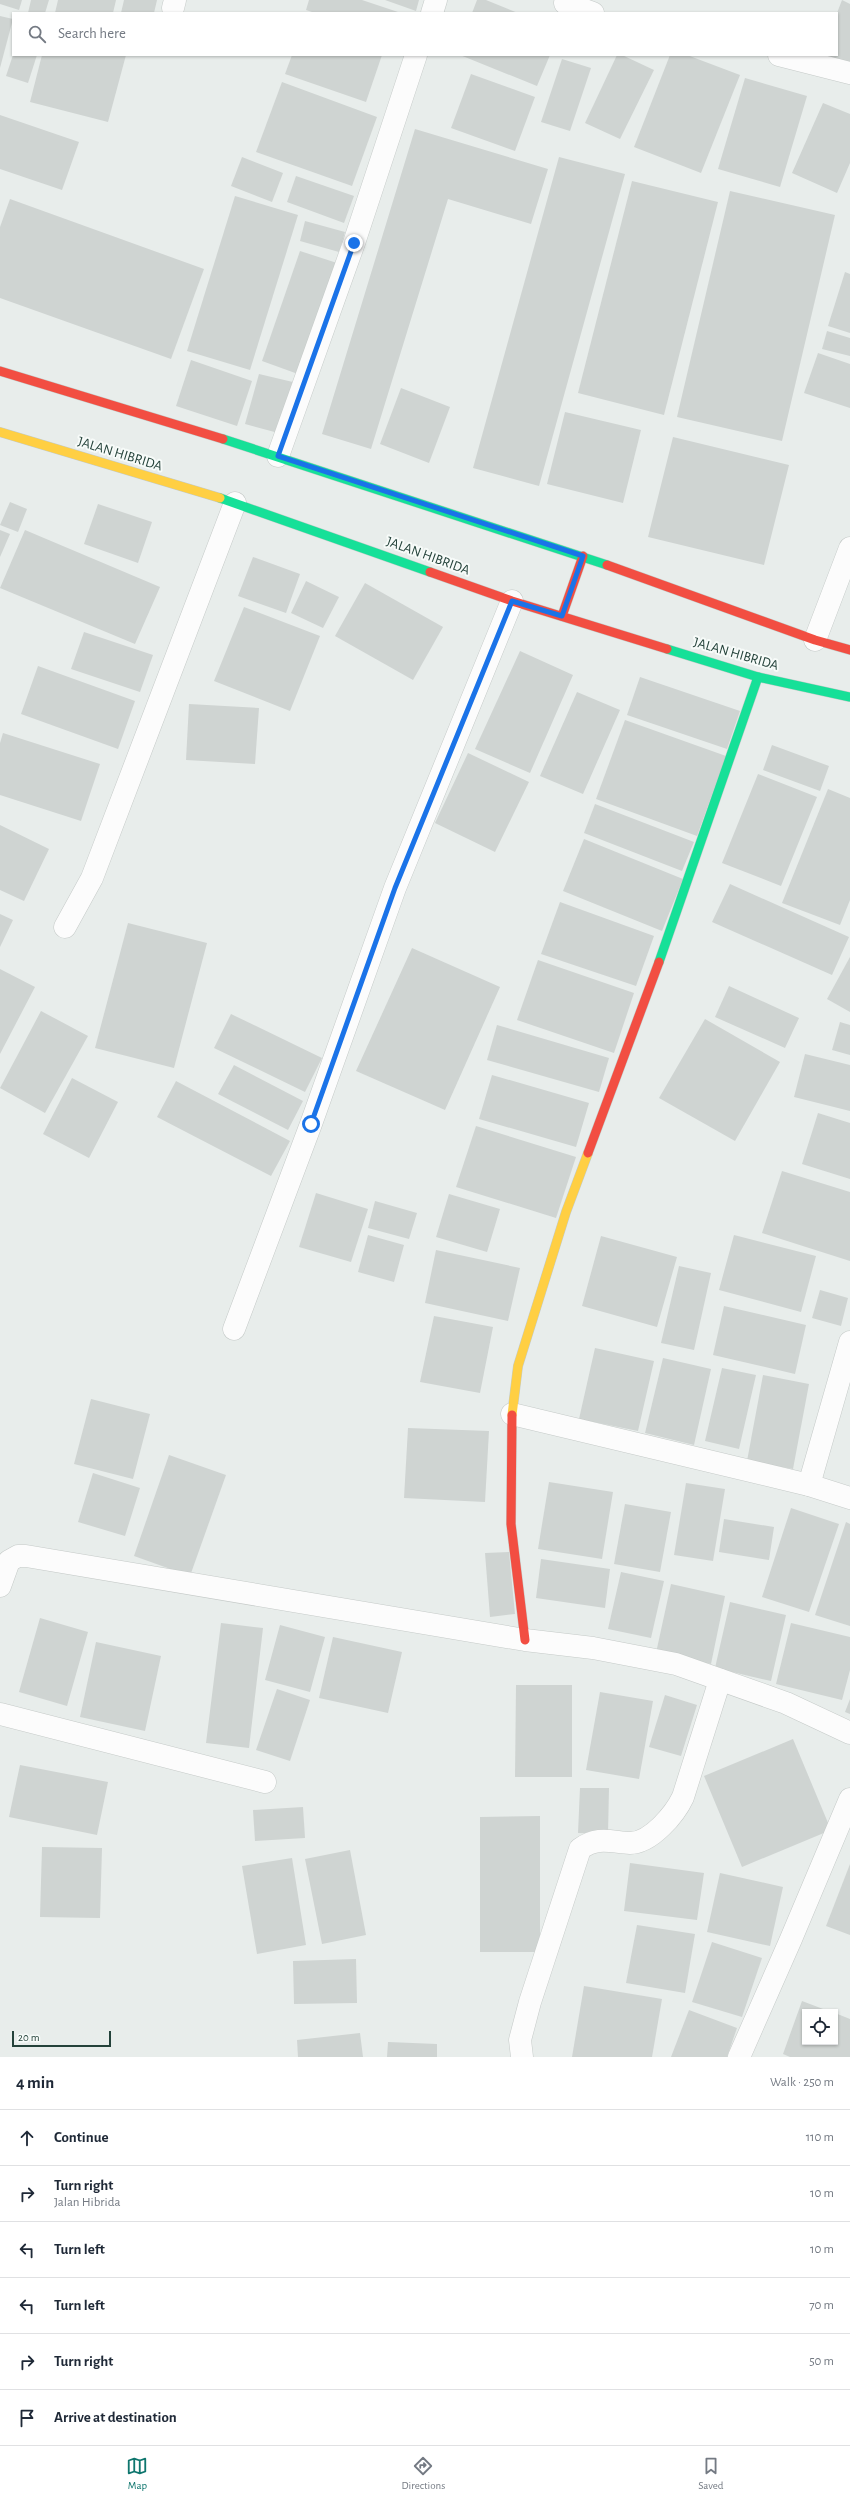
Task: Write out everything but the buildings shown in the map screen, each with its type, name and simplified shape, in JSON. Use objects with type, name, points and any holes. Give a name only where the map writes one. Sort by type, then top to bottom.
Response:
[{"type":"main road","points":[[0,371],[278,456],[583,556],[815,640],[850,650]]},
{"type":"main road","name":"JALAN HIBRIDA","points":[[0,432],[235,503],[512,601],[758,677],[850,697]]},
{"type":"main road","points":[[562,616],[583,556]]},
{"type":"main road","points":[[525,1640],[511,1524],[512,1414],[518,1366],[566,1212],[681,903],[758,677]]},
{"type":"street","points":[[432,12],[436,0]]},
{"type":"street","points":[[566,3],[590,12]]},
{"type":"street","points":[[278,456],[354,243],[416,56]]},
{"type":"street","points":[[783,56],[850,73]]},
{"type":"street","points":[[65,927],[92,878],[235,503]]},
{"type":"street","points":[[815,640],[850,548]]},
{"type":"street","points":[[234,1329],[311,1124],[395,888],[512,601]]},
{"type":"street","points":[[809,1485],[850,1342]]},
{"type":"street","points":[[512,1414],[809,1485],[850,1498]]},
{"type":"street","points":[[0,1586],[9,1561],[18,1556],[26,1556],[525,1640],[594,1648],[676,1664],[786,1703],[850,1733]]},
{"type":"street","points":[[522,2057],[520,2052],[520,2040],[530,2002],[580,1849],[589,1842],[600,1839],[632,1843],[665,1824],[677,1810],[683,1797],[720,1680]]},
{"type":"street","points":[[0,1714],[264,1782]]},
{"type":"street","points":[[739,2057],[792,1939],[850,1799]]},
{"type":"traffic: fast","points":[[223,439],[607,565]]},
{"type":"traffic: fast","points":[[220,498],[430,572]]},
{"type":"traffic: fast","points":[[667,649],[758,677],[850,697]]},
{"type":"traffic: fast","points":[[659,962],[758,677]]},
{"type":"traffic: slow","points":[[0,432],[220,498]]},
{"type":"traffic: slow","points":[[512,1415],[518,1366],[566,1212],[588,1153]]},
{"type":"traffic: jam","points":[[0,371],[223,439]]},
{"type":"traffic: jam","points":[[562,616],[583,556]]},
{"type":"traffic: jam","points":[[607,565],[815,640],[850,650]]},
{"type":"traffic: jam","points":[[430,572],[512,601],[667,649]]},
{"type":"traffic: jam","points":[[588,1153],[659,962]]},
{"type":"traffic: jam","points":[[512,1415],[511,1524],[525,1640]]},
{"type":"route","points":[[311,1124],[395,888],[512,601],[562,616],[583,556],[278,456],[354,243]]}]
